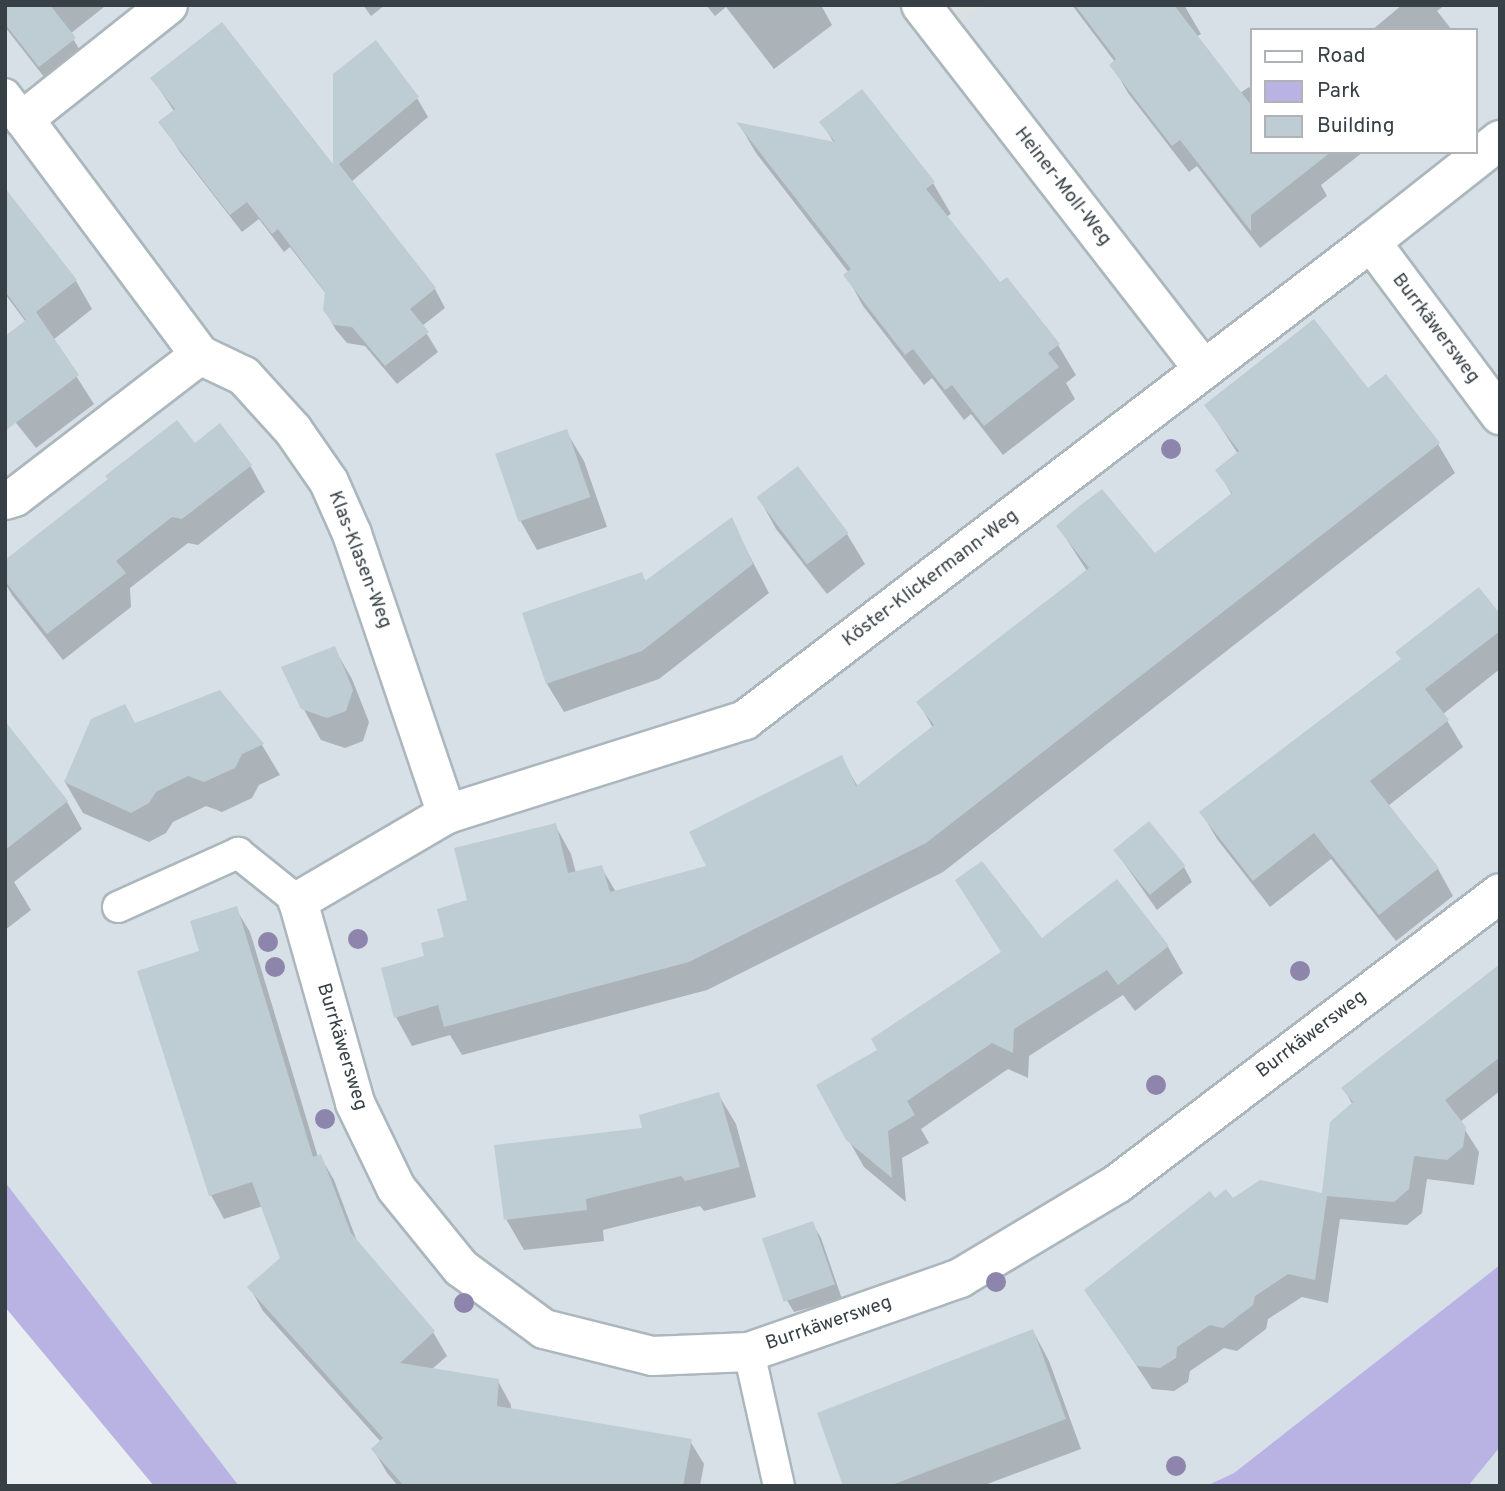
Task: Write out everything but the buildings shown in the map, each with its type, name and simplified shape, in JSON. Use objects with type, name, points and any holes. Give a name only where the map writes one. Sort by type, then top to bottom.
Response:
[{"type":"street","name":"Klas-Klasen-Weg","points":[[167,5],[15,106],[200,355],[244,376],[293,430],[329,482],[352,534],[447,814]]},
{"type":"street","name":"Heiner-Moll-Weg","points":[[922,5],[1203,369]]},
{"type":"street","name":"Köster-Klickermann-Weg","points":[[298,901],[447,814],[746,720],[1371,242],[1500,139]]},
{"type":"street","name":"Burrkäwersweg","points":[[1371,242],[1500,415]]},
{"type":"street","points":[[5,500],[15,496],[200,355]]},
{"type":"street","name":"Burrkäwersweg","points":[[298,901],[355,1103],[396,1188],[461,1268],[544,1329],[652,1356],[749,1352],[960,1278],[1117,1184],[1500,893]]},
{"type":"lane","points":[[118,906],[238,853],[298,901]]},
{"type":"lane","points":[[749,1352],[779,1486]]},
{"type":"shaded area","points":[[5,5],[1500,5],[1500,1265],[1234,1473],[1206,1486],[239,1486],[5,1182]]},
{"type":"shaded area","points":[[921,5],[982,5],[945,36]]},
{"type":"shaded area","points":[[1500,1447],[1500,1486],[1468,1486]]},
{"type":"green space","points":[[5,1182],[239,1486],[154,1486],[5,1307]]},
{"type":"green space","points":[[1500,1265],[1500,1447],[1468,1486],[1206,1486],[1234,1473]]}]
